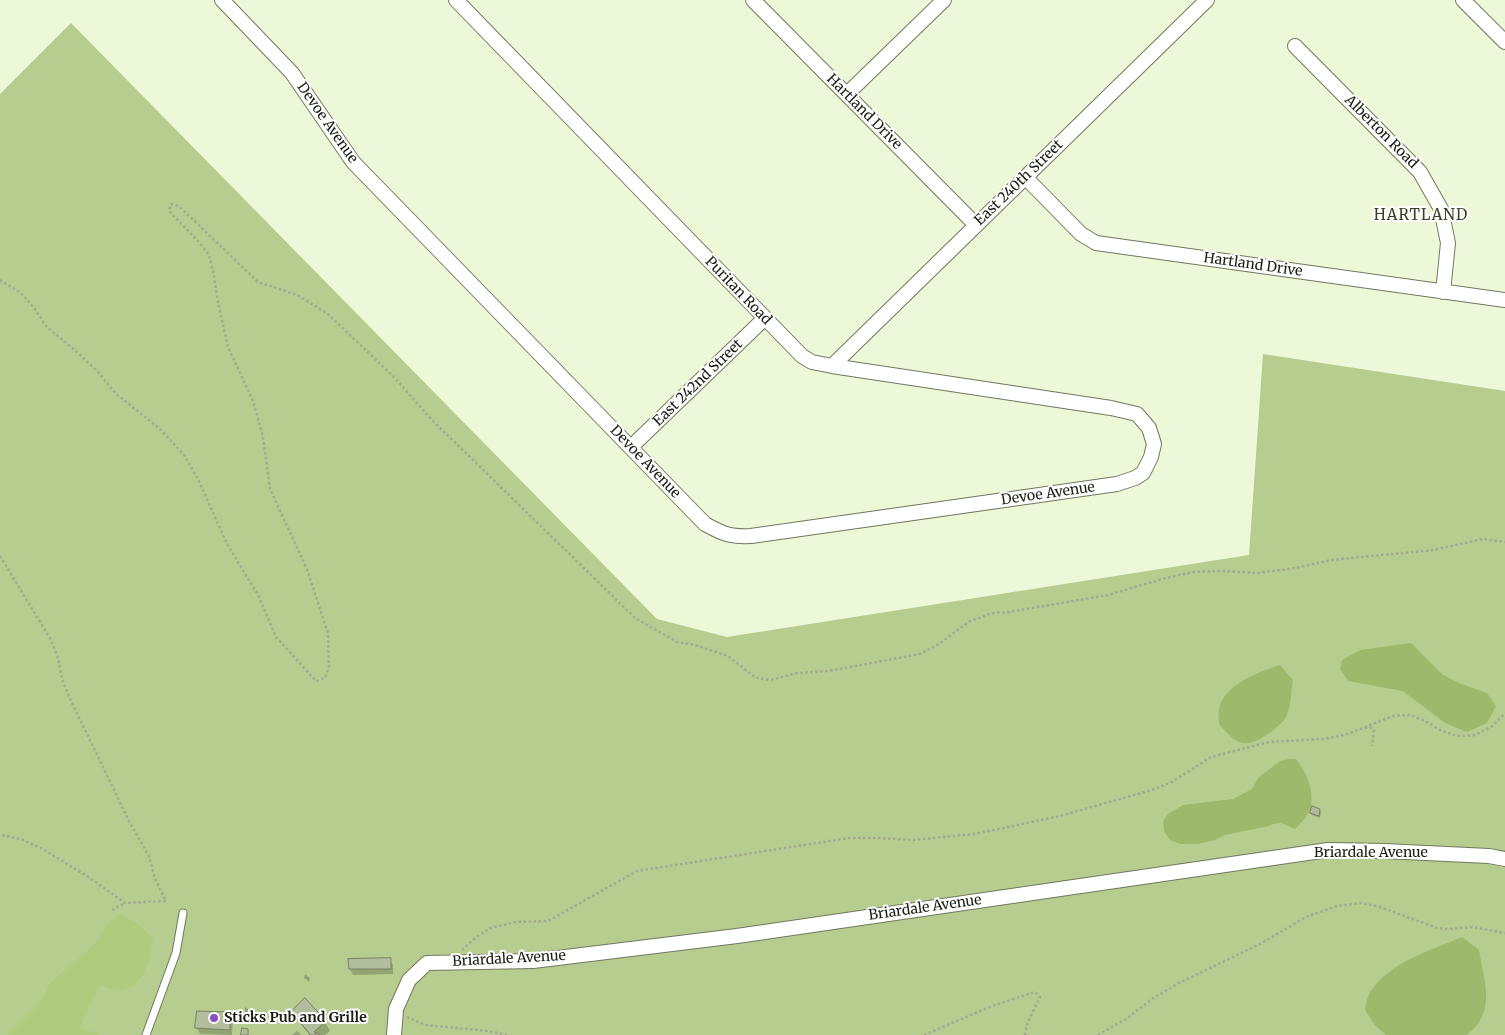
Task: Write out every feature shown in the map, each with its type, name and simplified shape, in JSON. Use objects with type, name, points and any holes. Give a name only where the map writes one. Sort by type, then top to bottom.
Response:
[{"type":"street","name":"Devoe Avenue","points":[[222,0],[292,73],[353,162],[705,524],[720,532],[734,537],[751,536],[1118,484],[1144,473],[1152,457],[1154,444],[1149,428],[1137,414],[1110,408]]},
{"type":"street","name":"Puritan Road","points":[[456,0],[802,356],[812,362],[832,366],[1110,408]]},
{"type":"street","name":"Hartland Drive","points":[[752,0],[976,225]]},
{"type":"street","points":[[847,94],[944,0]]},
{"type":"street","name":"East 240th Street","points":[[832,366],[1207,0]]},
{"type":"street","points":[[1463,0],[1505,42]]},
{"type":"street","name":"Alberton Road","points":[[1295,46],[1420,172],[1441,209],[1448,242],[1443,292]]},
{"type":"street","name":"Hartland Drive","points":[[1026,178],[1081,234],[1096,243],[1505,300]]},
{"type":"street","name":"East 242nd Street","points":[[631,447],[765,318]]},
{"type":"street","name":"Briardale Avenue","points":[[394,1035],[396,1010],[409,980],[427,963],[533,961],[737,936],[1328,850],[1394,851],[1489,856],[1505,859]]},
{"type":"lane","points":[[146,1035],[176,953],[183,913]]},
{"type":"path","points":[[0,280],[21,293],[35,309],[45,325],[78,352],[116,394],[159,428],[184,455],[198,479],[227,544],[258,595],[276,637],[316,681],[325,678],[329,667],[328,633],[307,569],[270,489],[263,437],[253,401],[228,347],[209,255],[169,211],[171,204],[182,209],[258,282],[297,295],[314,303],[334,319],[394,377],[432,420],[636,618],[677,642],[695,645],[728,656],[756,678],[770,680],[920,654],[940,644],[970,621],[992,614],[1108,595],[1193,572],[1257,573],[1296,568],[1331,560],[1433,550],[1482,538],[1505,542]]},
{"type":"path","points":[[0,556],[51,640],[70,700],[130,823],[149,856],[155,878],[166,901],[126,902],[112,910]]},
{"type":"path","points":[[459,954],[474,938],[490,928],[516,922],[548,921],[637,871],[849,838],[912,840],[974,834],[1060,816],[1152,790],[1172,782],[1211,757],[1269,742],[1323,739],[1345,735],[1392,716],[1410,716],[1457,736],[1476,735],[1492,726],[1505,712]]},
{"type":"path","points":[[1362,729],[1370,727],[1374,730],[1372,746]]},
{"type":"path","points":[[0,835],[21,839],[41,848],[126,902]]},
{"type":"path","points":[[1098,1035],[1126,1019],[1152,999],[1177,984],[1262,943],[1306,917],[1337,906],[1361,903],[1377,906],[1437,928],[1472,927],[1505,933]]},
{"type":"path","points":[[924,1035],[992,1006],[1036,992],[1040,997],[1027,1024],[1025,1035]]},
{"type":"path","points":[[406,1016],[426,1025],[488,1031],[507,1035]]},
{"type":"shaded area","points":[[71,23],[657,619],[727,637],[1249,555],[1263,354],[1505,391],[1505,1035],[0,1035],[0,94]]},
{"type":"shaded area","points":[[1411,643],[1443,675],[1487,693],[1496,706],[1487,723],[1467,732],[1445,723],[1403,691],[1348,681],[1340,669],[1342,660],[1360,650]]},
{"type":"shaded area","points":[[1280,665],[1293,680],[1287,715],[1280,724],[1261,738],[1248,743],[1236,741],[1219,724],[1219,711],[1222,700],[1235,686],[1244,680]]},
{"type":"shaded area","points":[[1296,759],[1300,764],[1306,775],[1312,799],[1309,812],[1295,829],[1281,823],[1272,824],[1225,835],[1215,840],[1198,844],[1180,844],[1170,840],[1164,831],[1163,821],[1168,814],[1183,805],[1233,799],[1252,789],[1259,777],[1280,761]]},
{"type":"shaded area","points":[[121,914],[141,926],[153,939],[152,947],[142,977],[137,982],[130,987],[120,990],[99,986],[80,1027],[100,1035],[8,1035],[39,1004],[51,982],[97,942],[107,923]]},
{"type":"shaded area","points":[[1462,937],[1479,950],[1485,984],[1485,1006],[1476,1026],[1467,1035],[1386,1035],[1375,1025],[1365,1010],[1369,994],[1377,983],[1398,966]]},
{"type":"building","points":[[1312,806],[1320,809],[1319,816],[1310,813]]},
{"type":"building","points":[[391,958],[391,969],[349,969],[348,959]]},
{"type":"building","points":[[305,998],[326,1021],[314,1032],[320,1035],[309,1035],[291,1012]]},
{"type":"building","points":[[197,1011],[230,1012],[230,1030],[195,1028]]},
{"type":"building","points":[[242,1028],[248,1029],[248,1035],[241,1035]]},
{"type":"place","name":"Sticks Pub and Grille","points":[[214,1018]]},
{"type":"district","name":"HARTLAND","points":[[1421,216]]}]
